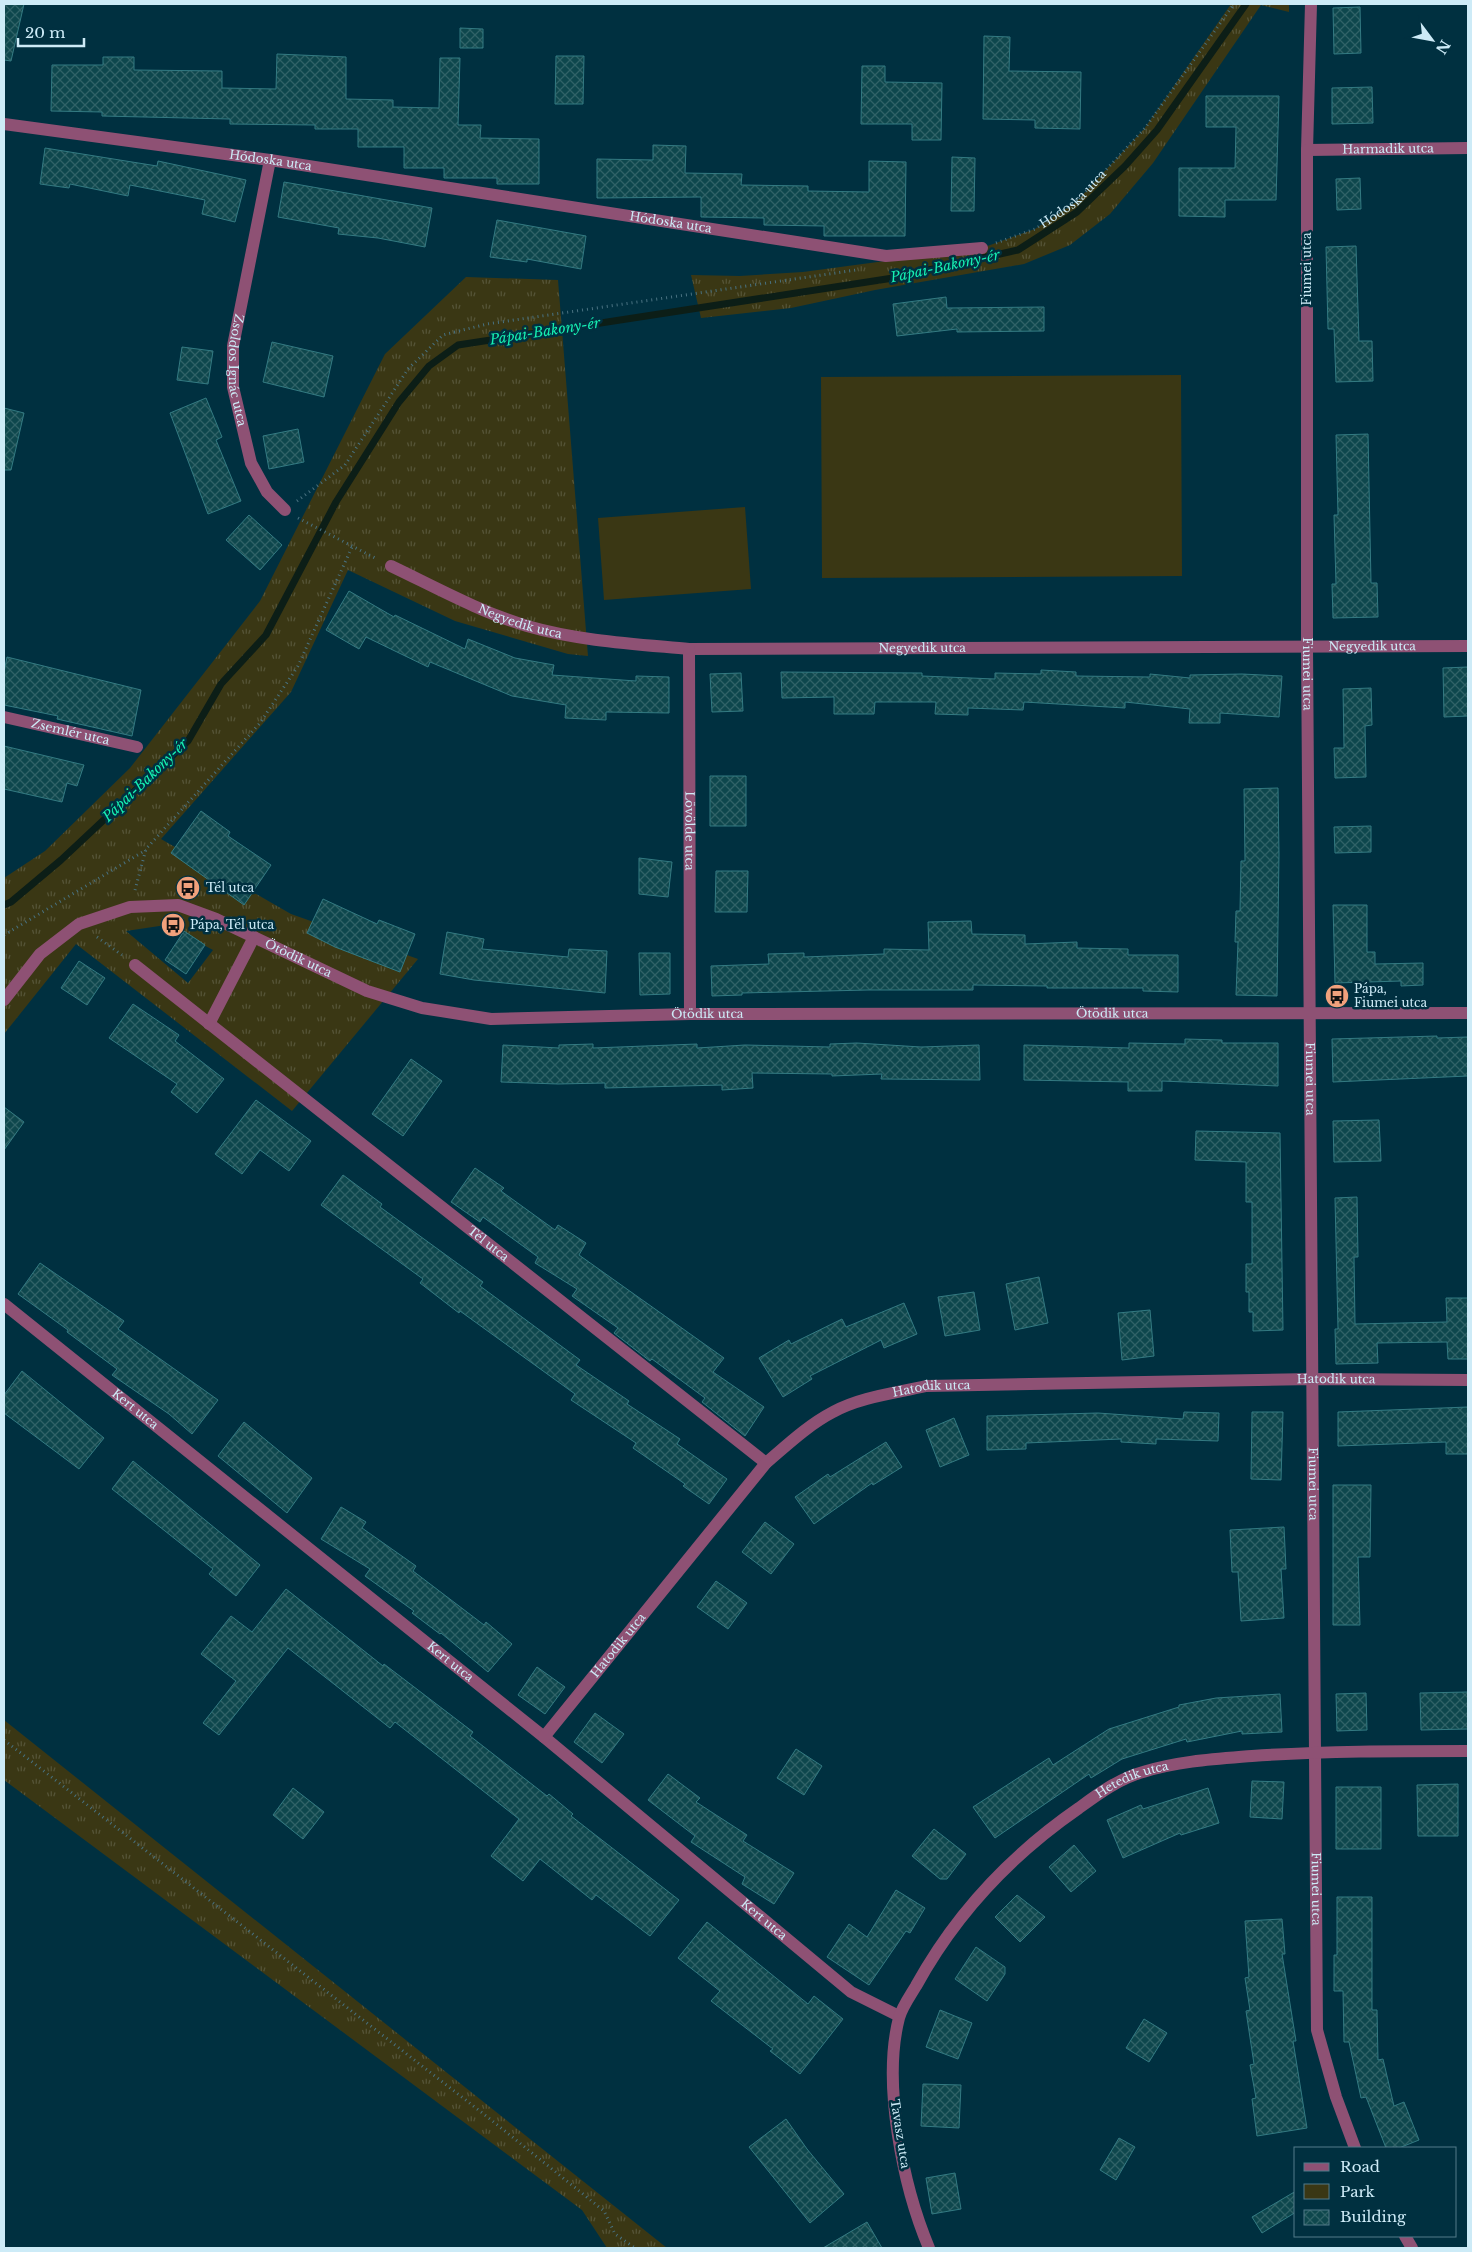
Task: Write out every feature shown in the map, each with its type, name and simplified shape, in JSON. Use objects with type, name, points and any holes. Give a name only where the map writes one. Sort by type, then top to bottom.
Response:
[{"type":"street","name":"Fiumei utca","points":[[1311,4],[1307,150],[1308,647],[1318,2030],[1336,2097],[1355,2147]]},
{"type":"street","name":"Hódoska utca","points":[[4,124],[270,160],[886,256],[982,248]]},
{"type":"street","name":"Harmadik utca","points":[[1307,150],[1468,148]]},
{"type":"street","name":"Zsoldos Ignác utca","points":[[270,160],[233,346],[232,368],[233,388],[251,463],[267,492],[285,510]]},
{"type":"street","name":"Negyedik utca","points":[[391,566],[465,601],[527,626],[602,641],[689,650],[1468,646]]},
{"type":"street","name":"Lövölde utca","points":[[689,650],[690,1014]]},
{"type":"street","name":"Zsemlér utca","points":[[4,717],[137,747]]},
{"type":"street","name":"Ötödik utca","points":[[4,1000],[40,954],[79,924],[130,907],[178,906],[216,919],[367,991],[422,1008],[491,1019],[690,1014],[1468,1013]]},
{"type":"street","points":[[209,1024],[254,937]]},
{"type":"street","name":"Tél utca","points":[[134,965],[766,1463]]},
{"type":"street","name":"Kert utca","points":[[4,1304],[544,1737],[851,1992],[899,2016]]},
{"type":"street","name":"Hatodik utca","points":[[544,1737],[766,1463],[802,1432],[835,1411],[868,1400],[926,1386],[1313,1379],[1468,1380]]},
{"type":"street","name":"Hetedik utca","points":[[899,2016],[932,1956],[975,1898],[1013,1860],[1059,1822],[1100,1793],[1141,1772],[1192,1761],[1316,1751],[1468,1751]]},
{"type":"street","name":"Tavasz utca","points":[[899,2016],[893,2053],[894,2103],[904,2166],[920,2226],[929,2248]]},
{"type":"street","points":[[1406,2237],[1412,2248]]},
{"type":"path","name":"Hódoska utca","points":[[982,248],[1035,229],[1076,202],[1145,128],[1234,4]]},
{"type":"path","points":[[285,510],[345,465],[408,369],[443,335],[487,324],[852,272],[886,256]]},
{"type":"path","points":[[301,520],[391,566]]},
{"type":"path","points":[[4,935],[146,849],[260,723],[298,666],[352,547]]},
{"type":"path","points":[[130,907],[146,849]]},
{"type":"path","points":[[79,924],[134,965]]},
{"type":"path","points":[[4,1740],[505,2131],[604,2211],[615,2234],[635,2248]]},
{"type":"green space","points":[[1231,4],[1289,4],[1289,12],[1261,5],[1153,163],[1110,214],[1070,245],[1024,264],[875,290],[791,308],[701,318],[691,275],[740,276],[803,272],[982,248],[1035,229],[1076,202],[1144,129]]},
{"type":"green space","points":[[466,277],[558,280],[588,656],[568,654],[455,621],[348,570],[291,692],[161,839],[291,914],[418,959],[292,1111],[76,944],[4,1034],[4,878],[45,851],[130,768],[260,601],[385,354]],"holes":[[[166,925],[213,950],[188,983],[126,931]]]},
{"type":"green space","points":[[1181,375],[1182,576],[822,578],[821,377]]},
{"type":"green space","points":[[745,507],[751,589],[604,600],[598,518]]},
{"type":"green space","points":[[4,1720],[667,2248],[607,2248],[582,2210],[4,1780]]},
{"type":"building","points":[[4,4],[24,4],[11,61],[4,60]]},
{"type":"building","points":[[1360,7],[1361,53],[1334,54],[1333,8]]},
{"type":"building","points":[[460,28],[483,29],[483,48],[460,48]]},
{"type":"building","points":[[984,36],[1010,37],[1009,71],[1081,72],[1080,129],[1035,128],[1035,120],[983,119]]},
{"type":"building","points":[[277,54],[346,57],[346,99],[393,100],[393,107],[439,108],[440,58],[460,58],[458,125],[481,125],[480,138],[539,139],[539,184],[497,184],[497,178],[444,178],[444,168],[404,168],[404,147],[358,147],[358,129],[315,129],[315,125],[230,124],[230,119],[102,116],[102,112],[51,111],[52,65],[103,65],[103,57],[134,57],[134,70],[222,71],[222,88],[276,89]]},
{"type":"building","points":[[556,56],[584,56],[583,104],[555,104]]},
{"type":"building","points":[[862,66],[885,66],[885,82],[942,83],[941,140],[912,140],[912,124],[861,124]]},
{"type":"building","points":[[1372,87],[1373,123],[1332,124],[1332,88]]},
{"type":"building","points":[[1206,96],[1279,96],[1276,200],[1225,200],[1225,217],[1179,216],[1179,168],[1235,168],[1236,127],[1206,127]]},
{"type":"building","points":[[653,145],[686,146],[685,173],[742,174],[741,185],[808,186],[808,191],[869,192],[869,161],[906,162],[905,236],[824,236],[824,226],[764,225],[764,218],[701,217],[701,197],[597,198],[597,159],[653,160]]},
{"type":"building","points":[[45,148],[157,166],[158,161],[246,180],[235,222],[202,214],[205,200],[130,185],[128,196],[70,184],[69,188],[40,184]]},
{"type":"building","points":[[952,157],[975,158],[974,211],[951,211]]},
{"type":"building","points":[[1360,178],[1361,209],[1337,210],[1336,179]]},
{"type":"building","points":[[284,182],[432,208],[425,247],[378,238],[338,234],[339,228],[278,217]]},
{"type":"building","points":[[497,220],[586,236],[581,269],[527,259],[527,262],[490,257]]},
{"type":"building","points":[[1356,246],[1359,341],[1372,341],[1373,381],[1336,382],[1334,329],[1328,329],[1326,247]]},
{"type":"building","points":[[946,297],[947,308],[1044,307],[1044,331],[957,332],[957,329],[897,336],[893,304]]},
{"type":"building","points":[[272,342],[333,356],[324,397],[263,382]]},
{"type":"building","points":[[182,347],[213,351],[208,384],[177,380]]},
{"type":"building","points":[[206,398],[222,437],[216,440],[241,501],[208,514],[170,413]]},
{"type":"building","points":[[4,408],[24,413],[11,470],[4,470]]},
{"type":"building","points":[[298,429],[304,462],[269,469],[263,436]]},
{"type":"building","points":[[1368,434],[1371,583],[1377,583],[1378,617],[1333,618],[1332,584],[1336,584],[1334,515],[1338,515],[1336,435]]},
{"type":"building","points":[[249,515],[282,545],[260,570],[226,540]]},
{"type":"building","points":[[349,591],[394,617],[395,615],[465,649],[468,639],[515,658],[554,665],[552,675],[636,681],[636,676],[669,677],[669,713],[606,712],[606,720],[565,718],[566,705],[512,696],[430,662],[428,667],[366,637],[359,649],[326,630]]},
{"type":"building","points":[[7,657],[141,690],[132,736],[57,719],[58,716],[4,705],[4,672]]},
{"type":"building","points":[[1468,667],[1468,716],[1444,717],[1443,668]]},
{"type":"building","points":[[1041,670],[1076,672],[1076,676],[1150,677],[1150,674],[1190,678],[1190,675],[1242,674],[1282,676],[1279,717],[1220,713],[1220,723],[1189,723],[1190,709],[1125,702],[1125,708],[1024,702],[1023,710],[968,708],[968,715],[935,714],[936,702],[875,702],[874,714],[834,714],[834,697],[782,698],[781,672],[922,673],[922,676],[995,679],[995,673],[1041,674]]},
{"type":"building","points":[[741,673],[743,711],[712,712],[710,674]]},
{"type":"building","points":[[1371,688],[1372,725],[1365,726],[1366,777],[1335,778],[1334,748],[1344,748],[1343,689]]},
{"type":"building","points":[[4,746],[84,765],[77,786],[67,783],[62,802],[4,789]]},
{"type":"building","points":[[710,776],[746,776],[746,826],[710,826]]},
{"type":"building","points":[[1278,788],[1277,996],[1236,995],[1238,942],[1235,942],[1236,911],[1240,911],[1241,861],[1245,861],[1244,789]]},
{"type":"building","points":[[201,811],[230,832],[228,836],[271,865],[244,905],[171,853]]},
{"type":"building","points":[[1371,826],[1371,852],[1335,853],[1334,827]]},
{"type":"building","points":[[639,858],[672,862],[668,897],[639,894]]},
{"type":"building","points":[[716,871],[748,871],[747,912],[715,912]]},
{"type":"building","points":[[323,899],[377,924],[379,920],[415,934],[400,972],[335,947],[307,933]]},
{"type":"building","points":[[1333,905],[1367,905],[1367,952],[1375,952],[1375,964],[1423,963],[1423,985],[1401,986],[1401,981],[1335,983]]},
{"type":"building","points":[[971,921],[972,934],[1025,935],[1025,944],[1077,942],[1077,948],[1128,949],[1128,955],[1178,955],[1178,992],[1143,991],[1143,988],[1047,988],[1047,986],[973,985],[973,990],[868,990],[742,993],[742,995],[712,996],[711,966],[769,964],[768,954],[804,953],[804,957],[884,954],[884,949],[929,950],[928,922]]},
{"type":"building","points":[[184,931],[205,945],[186,974],[165,960]]},
{"type":"building","points":[[447,932],[484,939],[482,949],[568,957],[569,949],[607,951],[605,993],[474,980],[440,974]]},
{"type":"building","points":[[639,953],[670,953],[670,994],[640,995]]},
{"type":"building","points":[[79,961],[105,978],[87,1005],[61,988]]},
{"type":"building","points":[[133,1004],[179,1035],[175,1041],[224,1079],[197,1113],[171,1092],[177,1084],[109,1038]]},
{"type":"building","points":[[1437,1036],[1437,1038],[1468,1037],[1468,1076],[1333,1082],[1332,1039]]},
{"type":"building","points":[[1185,1039],[1222,1040],[1222,1043],[1278,1043],[1278,1086],[1162,1081],[1162,1091],[1128,1091],[1128,1082],[1024,1080],[1024,1045],[1129,1048],[1129,1043],[1185,1044]]},
{"type":"building","points":[[857,1043],[921,1047],[979,1045],[980,1080],[881,1079],[882,1074],[832,1076],[832,1074],[752,1073],[753,1088],[722,1090],[722,1085],[605,1088],[605,1083],[501,1082],[503,1045],[559,1048],[559,1045],[593,1044],[593,1048],[697,1044],[697,1048],[745,1045],[830,1047],[830,1044]]},
{"type":"building","points":[[411,1059],[442,1081],[403,1136],[372,1114]]},
{"type":"building","points":[[256,1100],[311,1141],[289,1171],[260,1150],[242,1174],[215,1154]]},
{"type":"building","points":[[4,1107],[24,1122],[4,1150]]},
{"type":"building","points":[[1379,1120],[1381,1161],[1334,1162],[1333,1121]]},
{"type":"building","points":[[1196,1131],[1280,1133],[1283,1330],[1253,1331],[1253,1312],[1249,1312],[1249,1292],[1246,1292],[1246,1264],[1252,1264],[1252,1202],[1246,1202],[1246,1162],[1195,1160]]},
{"type":"building","points":[[475,1168],[504,1188],[501,1191],[555,1230],[558,1225],[586,1243],[579,1255],[724,1358],[713,1372],[764,1407],[745,1436],[702,1402],[705,1398],[652,1359],[650,1361],[614,1333],[618,1328],[572,1296],[577,1289],[535,1263],[538,1257],[483,1217],[480,1222],[451,1202]]},
{"type":"building","points":[[343,1175],[382,1204],[380,1207],[483,1282],[480,1286],[580,1360],[576,1365],[629,1401],[627,1404],[680,1439],[677,1444],[727,1479],[709,1504],[683,1486],[685,1484],[633,1448],[636,1443],[571,1400],[575,1394],[460,1311],[459,1313],[420,1283],[423,1279],[321,1205]]},
{"type":"building","points":[[1357,1197],[1358,1257],[1354,1257],[1355,1324],[1447,1322],[1446,1298],[1468,1298],[1468,1359],[1448,1359],[1447,1342],[1377,1343],[1378,1363],[1336,1364],[1335,1329],[1338,1329],[1335,1198]]},
{"type":"building","points":[[40,1263],[124,1321],[118,1329],[218,1400],[192,1434],[169,1414],[112,1375],[117,1369],[18,1294]]},
{"type":"building","points":[[1039,1277],[1048,1323],[1015,1330],[1006,1284]]},
{"type":"building","points":[[974,1292],[980,1330],[945,1336],[938,1297]]},
{"type":"building","points":[[904,1303],[917,1334],[884,1348],[881,1340],[810,1376],[812,1379],[783,1397],[759,1358],[789,1340],[791,1344],[842,1319],[846,1327]]},
{"type":"building","points":[[1150,1310],[1154,1356],[1122,1360],[1118,1313]]},
{"type":"building","points":[[22,1371],[104,1438],[79,1469],[4,1413],[4,1395]]},
{"type":"building","points":[[1468,1407],[1468,1454],[1446,1454],[1446,1442],[1338,1446],[1338,1412]]},
{"type":"building","points":[[1184,1412],[1219,1413],[1218,1441],[1156,1439],[1156,1444],[1121,1442],[1121,1439],[1026,1443],[1026,1449],[987,1450],[987,1416],[1098,1413],[1183,1419]]},
{"type":"building","points":[[1252,1412],[1283,1412],[1281,1480],[1251,1479]]},
{"type":"building","points":[[954,1418],[969,1455],[940,1467],[926,1430]]},
{"type":"building","points":[[244,1422],[312,1478],[287,1513],[218,1456]]},
{"type":"building","points":[[886,1442],[902,1467],[873,1485],[872,1483],[814,1524],[795,1497],[828,1474],[830,1477]]},
{"type":"building","points":[[133,1461],[260,1565],[236,1596],[209,1574],[213,1569],[112,1489]]},
{"type":"building","points":[[1333,1485],[1371,1485],[1370,1557],[1358,1557],[1360,1625],[1333,1625]]},
{"type":"building","points":[[341,1507],[366,1522],[362,1528],[416,1566],[413,1571],[484,1625],[486,1622],[512,1644],[488,1672],[441,1633],[412,1613],[414,1611],[365,1576],[370,1569],[321,1539]]},
{"type":"building","points":[[765,1522],[794,1544],[771,1574],[742,1552]]},
{"type":"building","points":[[1284,1527],[1286,1569],[1281,1569],[1284,1618],[1241,1621],[1238,1572],[1232,1572],[1230,1530]]},
{"type":"building","points":[[716,1581],[747,1603],[728,1629],[697,1607]]},
{"type":"building","points":[[286,1589],[383,1666],[384,1664],[473,1732],[470,1736],[547,1796],[549,1794],[573,1814],[571,1816],[679,1900],[650,1936],[596,1895],[592,1900],[540,1859],[523,1881],[491,1856],[519,1819],[395,1722],[390,1728],[288,1648],[219,1735],[203,1723],[236,1681],[201,1654],[231,1616],[252,1632]]},
{"type":"building","points":[[537,1667],[565,1687],[545,1714],[518,1695]]},
{"type":"building","points":[[1468,1692],[1468,1729],[1421,1730],[1420,1693]]},
{"type":"building","points":[[1366,1693],[1367,1730],[1337,1731],[1336,1694]]},
{"type":"building","points":[[1280,1694],[1282,1732],[1242,1734],[1242,1731],[1187,1742],[1186,1739],[1122,1759],[1091,1778],[1089,1774],[995,1838],[973,1807],[1049,1758],[1053,1765],[1109,1729],[1179,1707],[1179,1705],[1216,1698]]},
{"type":"building","points":[[595,1713],[624,1734],[602,1763],[574,1742]]},
{"type":"building","points":[[796,1749],[822,1766],[804,1795],[777,1778]]},
{"type":"building","points":[[668,1774],[700,1798],[696,1802],[747,1835],[743,1841],[794,1873],[774,1904],[742,1884],[745,1877],[691,1842],[695,1836],[648,1800]]},
{"type":"building","points":[[1252,1781],[1284,1782],[1282,1819],[1250,1817]]},
{"type":"building","points":[[1458,1784],[1458,1836],[1418,1836],[1417,1785]]},
{"type":"building","points":[[1336,1787],[1381,1787],[1381,1849],[1336,1849]]},
{"type":"building","points":[[293,1788],[324,1812],[303,1839],[273,1815]]},
{"type":"building","points":[[1208,1788],[1219,1823],[1181,1835],[1180,1833],[1123,1858],[1107,1820],[1141,1805],[1143,1809]]},
{"type":"building","points":[[934,1829],[966,1854],[947,1879],[940,1879],[912,1856]]},
{"type":"building","points":[[1074,1845],[1096,1871],[1071,1892],[1049,1867]]},
{"type":"building","points":[[896,1890],[925,1908],[910,1933],[906,1931],[869,1985],[827,1957],[849,1924],[867,1937]]},
{"type":"building","points":[[1017,1895],[1045,1917],[1020,1942],[995,1917]]},
{"type":"building","points":[[1337,1897],[1372,1897],[1372,2010],[1377,2010],[1378,2060],[1383,2059],[1394,2106],[1404,2102],[1419,2140],[1402,2147],[1386,2147],[1366,2097],[1361,2098],[1349,2042],[1344,2042],[1343,1991],[1334,1991],[1334,1955],[1337,1955]]},
{"type":"building","points":[[1282,1919],[1285,1954],[1282,1954],[1307,2128],[1257,2136],[1252,2099],[1256,2098],[1250,2065],[1254,2064],[1246,2011],[1250,2010],[1245,1978],[1249,1977],[1245,1921]]},
{"type":"building","points":[[707,1922],[808,2004],[814,1996],[843,2019],[800,2074],[770,2051],[773,2049],[711,2001],[720,1991],[678,1958]]},
{"type":"building","points":[[976,1947],[1005,1967],[1005,1974],[987,2001],[955,1979]]},
{"type":"building","points":[[940,2010],[972,2023],[958,2059],[926,2047]]},
{"type":"building","points":[[1144,2019],[1167,2033],[1149,2062],[1126,2048]]},
{"type":"building","points":[[923,2084],[961,2085],[959,2128],[921,2126]]},
{"type":"building","points":[[786,2119],[807,2149],[844,2194],[810,2223],[749,2147]]},
{"type":"building","points":[[1119,2138],[1135,2147],[1116,2180],[1100,2170]]},
{"type":"building","points":[[955,2173],[961,2209],[932,2214],[926,2178]]},
{"type":"building","points":[[1294,2192],[1294,2213],[1262,2233],[1252,2217]]},
{"type":"building","points":[[867,2222],[882,2248],[823,2248]]},
{"type":"waterway","name":"Pápai-Bakony-ér","points":[[4,905],[11,902],[61,860],[188,741],[221,684],[266,635],[336,502],[399,402],[429,366],[458,345],[893,278],[1018,250],[1077,212],[1125,166],[1157,130],[1246,4]]},
{"type":"place","name":"Tél utca","points":[[188,888]]},
{"type":"place","name":"Pápa, Tél utca","points":[[173,925]]},
{"type":"place","name":"Pápa, Fiumei utca","points":[[1337,996]]}]
